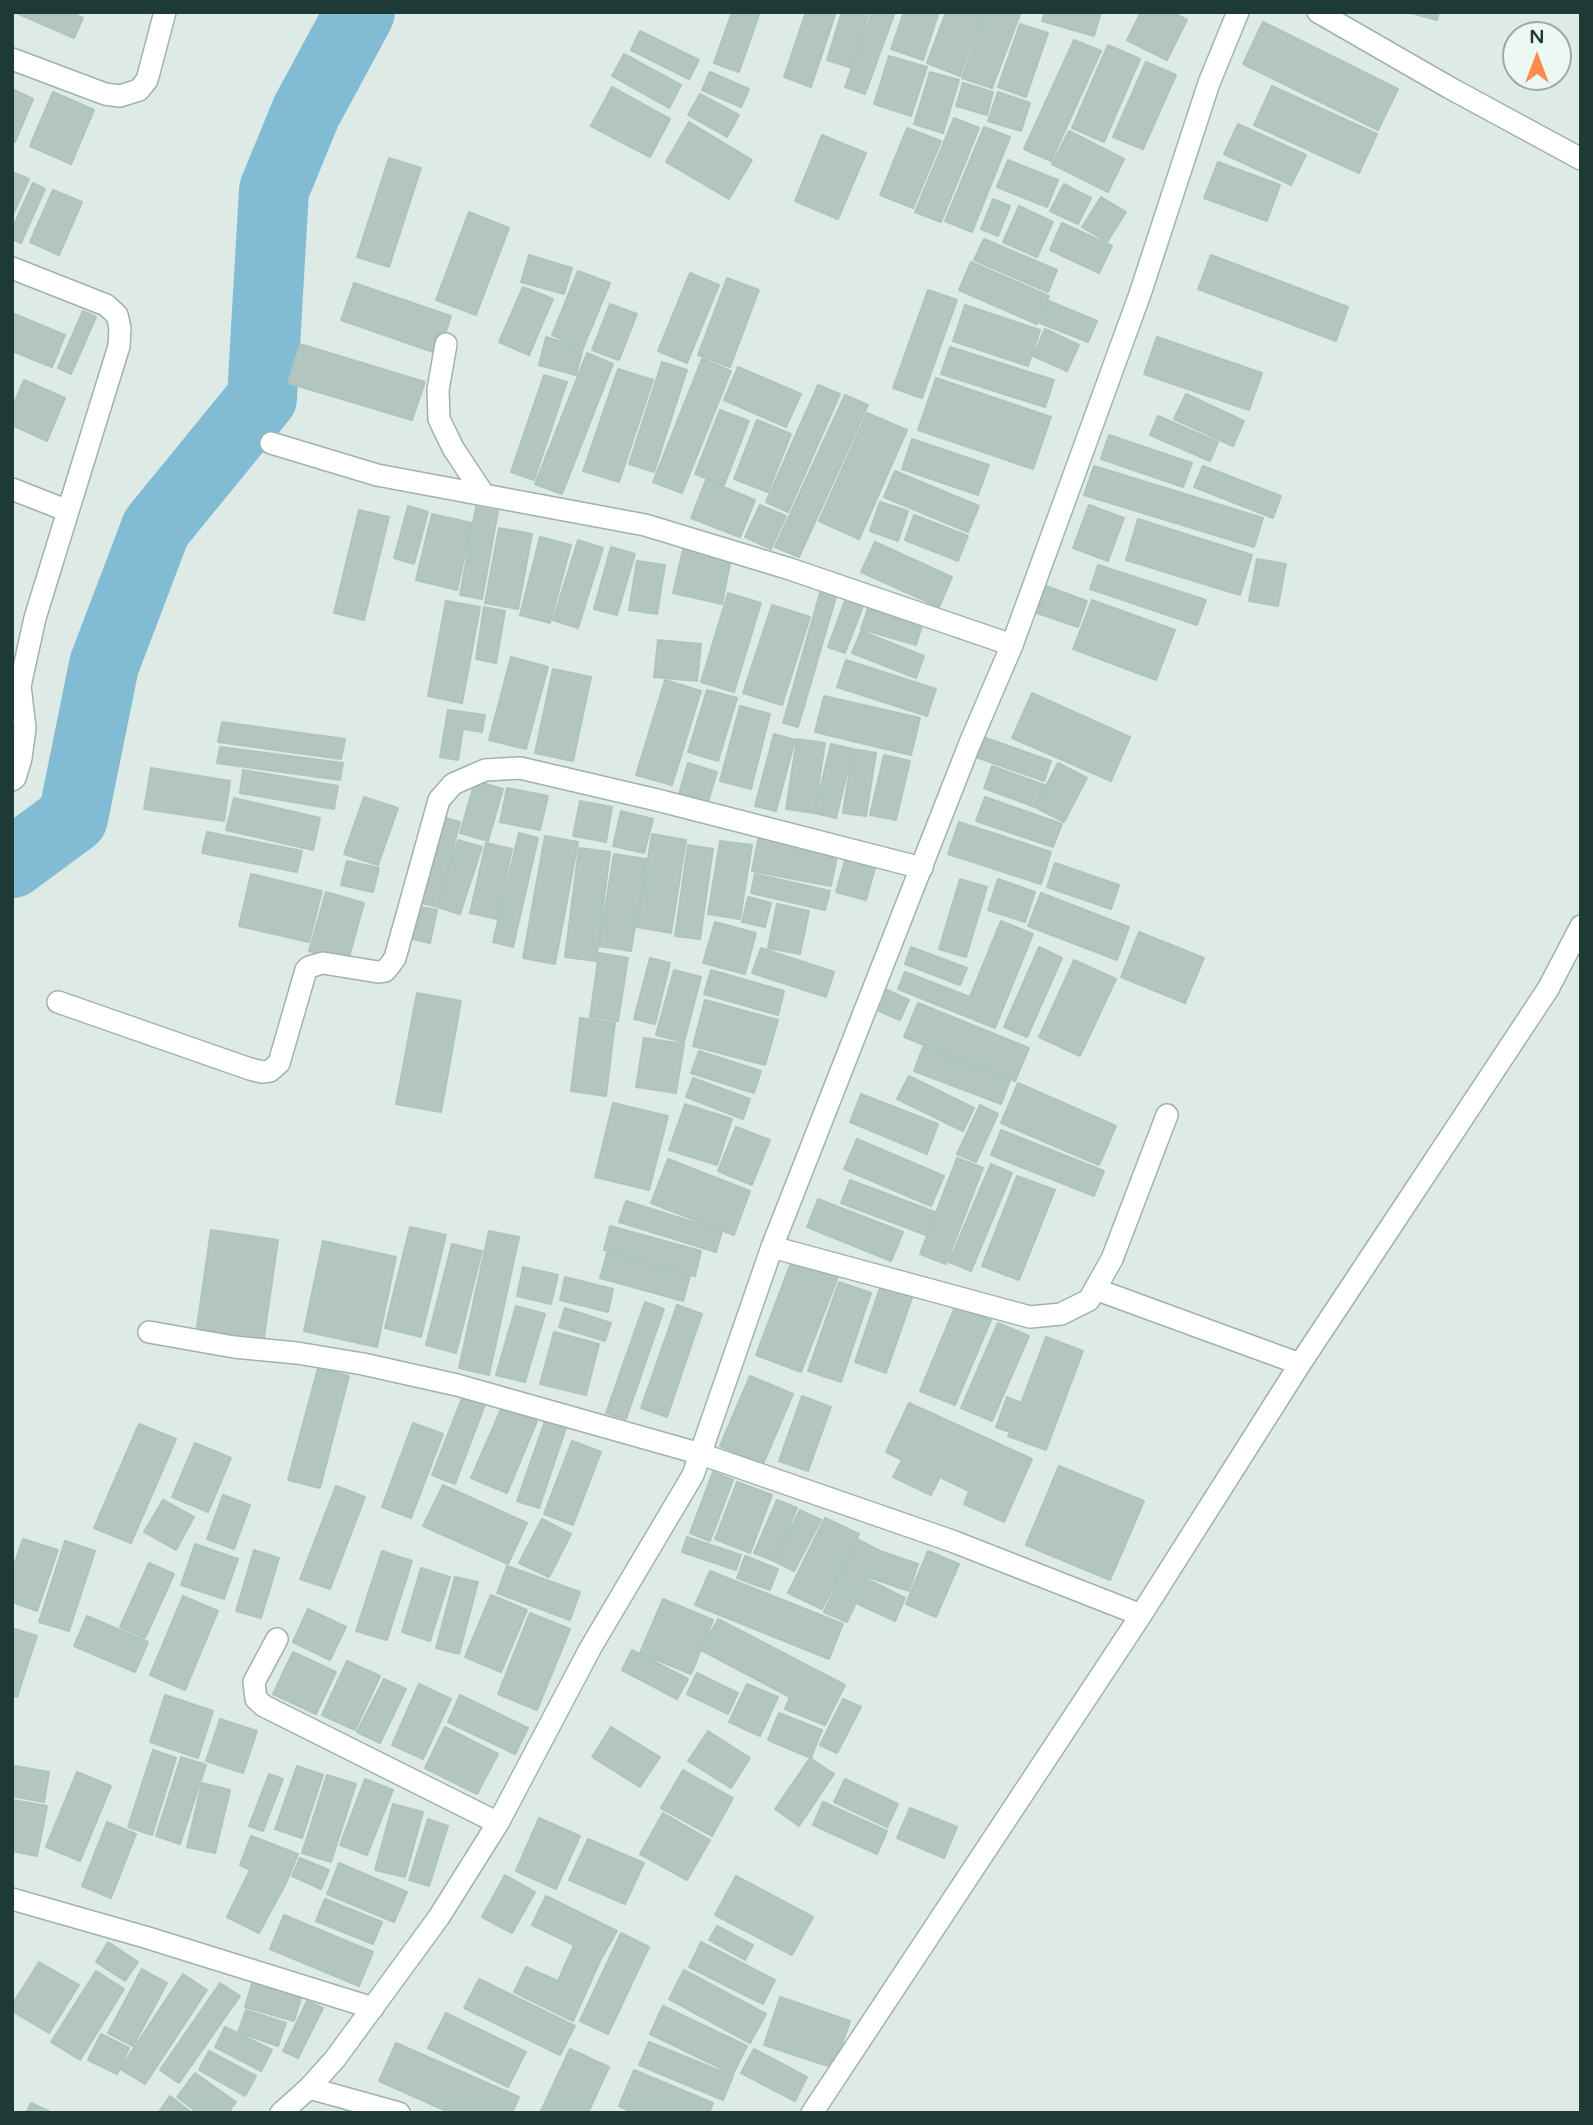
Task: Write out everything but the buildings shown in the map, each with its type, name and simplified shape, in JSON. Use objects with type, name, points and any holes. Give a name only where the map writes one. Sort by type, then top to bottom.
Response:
[{"type":"street","points":[[12,60],[105,94],[120,96],[139,90],[147,80],[165,12]]},
{"type":"street","points":[[281,2113],[309,2088],[335,2059],[439,1917],[498,1823],[591,1647],[693,1475],[772,1247],[970,743],[1012,645],[1140,294],[1209,83],[1238,12]]},
{"type":"street","points":[[1318,12],[1581,159]]},
{"type":"street","points":[[12,268],[106,305],[117,315],[121,328],[119,346],[16,685],[25,728],[21,758],[12,780]]},
{"type":"street","points":[[446,344],[438,390],[439,419],[453,448],[484,495]]},
{"type":"street","points":[[271,443],[377,475],[645,525],[790,569],[1012,645]]},
{"type":"street","points":[[12,489],[68,511]]},
{"type":"street","points":[[58,1002],[250,1069],[262,1072],[270,1070],[279,1063],[309,967],[323,963],[378,972],[385,971],[390,965],[439,800],[453,784],[485,770],[520,768],[922,868]]},
{"type":"street","points":[[812,2113],[1141,1615],[1300,1364],[1548,989],[1581,926]]},
{"type":"street","points":[[772,1247],[1030,1317],[1061,1314],[1089,1300],[1112,1259],[1167,1115]]},
{"type":"street","points":[[1095,1289],[1300,1364]]},
{"type":"street","points":[[149,1332],[234,1347],[297,1353],[363,1364],[457,1385],[701,1454],[952,1541],[1141,1615]]},
{"type":"street","points":[[277,1640],[254,1682],[256,1699],[264,1706],[498,1823]]},
{"type":"street","points":[[12,1899],[373,2008]]},
{"type":"street","points":[[309,2088],[398,2113]]},
{"type":"waterway","points":[[12,863],[73,818],[104,665],[156,528],[262,398],[274,190],[306,112],[360,12]]}]
